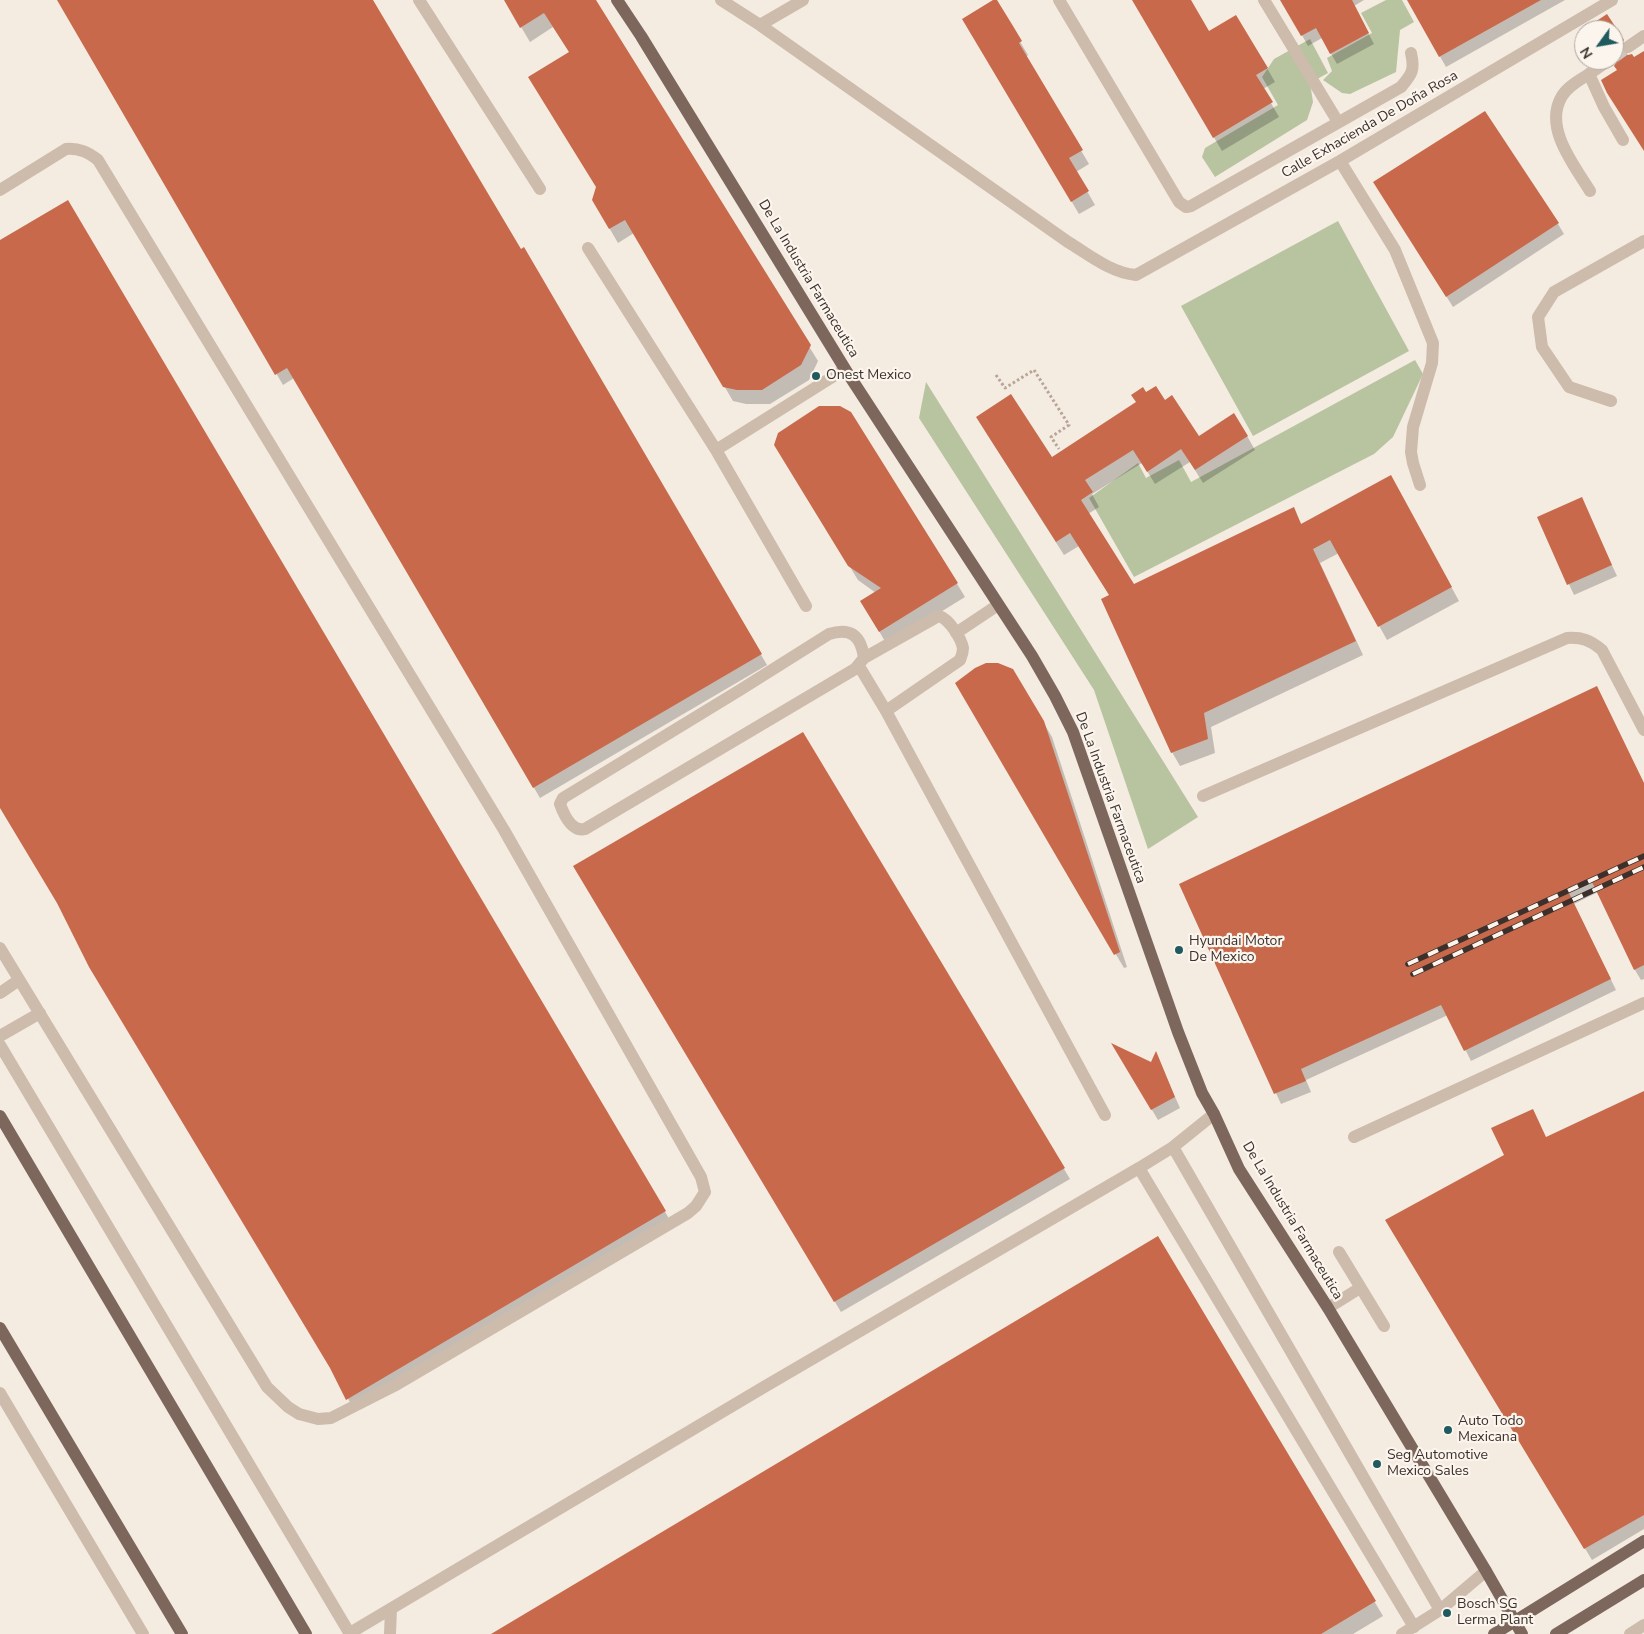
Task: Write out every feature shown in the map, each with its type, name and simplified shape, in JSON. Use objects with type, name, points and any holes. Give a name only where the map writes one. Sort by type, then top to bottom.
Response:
[{"type":"main road","name":"De La Industria Farmaceutica","points":[[616,0],[641,36],[845,369],[1032,656],[1055,696],[1073,732],[1178,1032],[1202,1093],[1240,1168],[1328,1308],[1522,1634]]},
{"type":"main road","points":[[0,1116],[306,1634]]},
{"type":"main road","points":[[0,1328],[182,1634]]},
{"type":"main road","points":[[1494,1634],[1644,1541]]},
{"type":"main road","points":[[1556,1634],[1644,1580]]},
{"type":"street","points":[[419,0],[540,189]]},
{"type":"street","points":[[721,0],[760,25],[804,0]]},
{"type":"street","points":[[1059,0],[1179,202],[1186,207],[1191,206],[1401,87],[1411,75],[1414,65],[1411,53]]},
{"type":"street","points":[[1264,0],[1338,122]]},
{"type":"street","name":"Calle Exhacienda De Doña Rosa","points":[[760,25],[1068,242],[1111,268],[1128,274],[1141,273],[1340,161],[1612,0]]},
{"type":"street","points":[[1628,47],[1644,36]]},
{"type":"street","points":[[1590,192],[1566,151],[1558,130],[1556,117],[1563,95],[1571,86],[1595,70]]},
{"type":"street","points":[[1589,74],[1604,107],[1623,140]]},
{"type":"street","points":[[0,190],[66,149],[76,148],[98,160],[504,830],[701,1177],[705,1192],[696,1206],[688,1213],[394,1386],[331,1418],[318,1419],[299,1414],[288,1407],[267,1387],[0,948]]},
{"type":"street","points":[[1340,161],[1395,250],[1433,343],[1432,363],[1413,427],[1413,463],[1420,485]]},
{"type":"street","points":[[1611,400],[1568,388],[1542,348],[1538,317],[1554,292],[1644,241]]},
{"type":"street","points":[[588,248],[716,450],[806,606]]},
{"type":"street","points":[[716,450],[845,369]]},
{"type":"street","points":[[956,633],[998,605]]},
{"type":"street","points":[[886,711],[960,660],[963,650],[962,644],[945,619],[940,616],[862,662],[585,829],[578,830],[574,827],[560,804],[564,798],[829,634],[846,631],[854,635],[862,646],[862,662],[886,711],[1105,1115]]},
{"type":"street","points":[[1203,796],[1567,638],[1584,638],[1593,642],[1602,650],[1644,730]]},
{"type":"street","points":[[0,993],[19,980]]},
{"type":"street","points":[[1354,1137],[1644,1003]]},
{"type":"street","points":[[0,1036],[40,1013]]},
{"type":"street","points":[[0,1045],[350,1634],[747,1397],[1139,1168],[1173,1147],[1214,1114]]},
{"type":"street","points":[[1173,1147],[1440,1610]]},
{"type":"street","points":[[1139,1168],[1414,1627]]},
{"type":"street","points":[[1339,1252],[1384,1326]]},
{"type":"street","points":[[1328,1308],[1360,1288]]},
{"type":"street","points":[[0,1393],[143,1634]]},
{"type":"street","points":[[1402,1634],[1440,1610],[1486,1571]]},
{"type":"street","points":[[390,1634],[391,1609]]},
{"type":"street","points":[[1630,1634],[1644,1626]]},
{"type":"path","points":[[996,375],[1005,388],[1034,370],[1069,425],[1052,437],[1059,449]]},
{"type":"green space","points":[[1386,0],[1402,0],[1414,22],[1400,30],[1396,72],[1350,94],[1342,93],[1323,80],[1332,71],[1327,58],[1372,33],[1361,13]]},
{"type":"green space","points":[[1310,39],[1328,73],[1310,83],[1313,102],[1307,120],[1215,177],[1202,157],[1205,148],[1278,105],[1262,77],[1274,59]]},
{"type":"green space","points":[[1338,221],[1409,351],[1253,436],[1181,306]]},
{"type":"green space","points":[[1415,360],[1423,374],[1393,437],[1374,454],[1134,577],[1089,498],[1138,463],[1146,478],[1179,460],[1191,482]]},
{"type":"green space","points":[[926,382],[1198,817],[1148,849],[1094,690],[919,418]]},
{"type":"building","points":[[57,0],[373,0],[521,249],[524,247],[762,654],[533,788],[287,368],[275,375]]},
{"type":"building","points":[[504,0],[596,0],[811,345],[801,365],[762,390],[737,390],[723,387],[625,220],[609,229],[592,200],[596,187],[528,77],[569,52],[544,13],[520,28]]},
{"type":"building","points":[[993,0],[997,0],[1022,41],[1019,43],[1083,150],[1069,158],[1089,191],[1071,202],[962,19]]},
{"type":"building","points":[[1132,0],[1191,0],[1209,31],[1236,15],[1268,68],[1256,75],[1273,102],[1213,138]]},
{"type":"building","points":[[1280,0],[1352,0],[1369,33],[1330,54],[1316,28],[1301,36]]},
{"type":"building","points":[[1407,0],[1541,0],[1439,57]]},
{"type":"building","points":[[1607,14],[1611,20],[1598,20]]},
{"type":"building","points":[[1644,51],[1644,151],[1607,93],[1601,80],[1617,70],[1624,70],[1624,53],[1632,54],[1634,57]]},
{"type":"building","points":[[1485,111],[1559,223],[1446,297],[1373,182]]},
{"type":"building","points":[[68,200],[666,1211],[346,1400],[330,1368],[89,967],[57,903],[0,808],[0,240]]},
{"type":"building","points":[[1156,386],[1165,400],[1172,395],[1199,436],[1234,413],[1248,436],[1195,470],[1181,449],[1147,472],[1133,450],[1085,480],[1093,492],[1081,500],[1134,584],[1294,507],[1301,524],[1391,475],[1452,587],[1378,627],[1330,540],[1313,549],[1356,641],[1204,713],[1208,739],[1171,753],[1101,599],[1109,595],[1070,533],[1056,542],[976,417],[1011,394],[1052,457],[1136,402],[1131,395],[1143,387],[1146,392]]},
{"type":"building","points":[[819,406],[840,406],[851,412],[958,583],[879,632],[860,601],[881,588],[848,566],[774,445],[778,433]]},
{"type":"building","points":[[1582,497],[1612,565],[1567,585],[1537,517]]},
{"type":"building","points":[[986,663],[998,663],[1013,669],[1044,721],[1120,952],[1114,955],[955,683],[975,668]]},
{"type":"building","points":[[1597,686],[1644,783],[1644,965],[1634,970],[1592,882],[1569,893],[1611,979],[1464,1051],[1441,1005],[1301,1069],[1306,1081],[1274,1094],[1179,884]]},
{"type":"building","points":[[803,732],[1065,1168],[834,1302],[573,866]]},
{"type":"building","points":[[1111,1043],[1151,1062],[1156,1051],[1175,1097],[1151,1110]]},
{"type":"building","points":[[1644,1091],[1644,1515],[1584,1549],[1385,1220],[1504,1155],[1491,1128],[1533,1109],[1546,1137]]},
{"type":"building","points":[[1158,1236],[1376,1601],[1321,1634],[491,1634]]},
{"type":"tunnel","points":[[1624,50],[1628,47]]},
{"type":"railway","points":[[1408,964],[1644,856]]},
{"type":"railway","points":[[1413,974],[1644,867]]},
{"type":"place","name":"Onest Mexico","points":[[816,376]]},
{"type":"place","name":"Hyundai Motor De Mexico","points":[[1179,950]]},
{"type":"place","name":"Auto Todo Mexicana","points":[[1448,1430]]},
{"type":"place","name":"Seg Automotive Mexico Sales","points":[[1377,1464]]},
{"type":"place","name":"Bosch SG Lerma Plant","points":[[1447,1613]]}]
